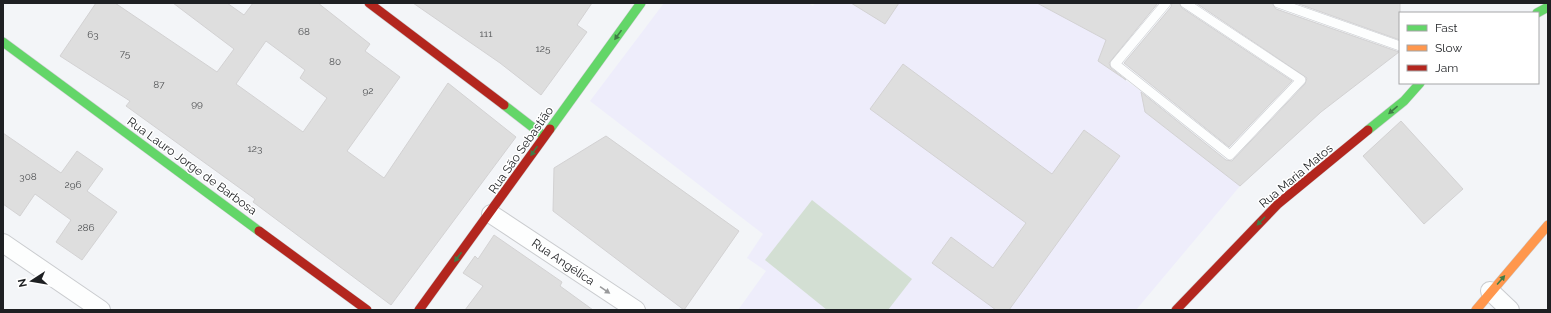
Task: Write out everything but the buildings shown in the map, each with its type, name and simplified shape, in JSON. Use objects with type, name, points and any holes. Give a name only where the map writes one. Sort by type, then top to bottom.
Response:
[{"type":"street","points":[[369,3],[544,136]]},
{"type":"street","name":"Rua São Sebastião","points":[[419,310],[491,214],[544,136],[641,3]]},
{"type":"street","points":[[1538,12],[1548,7]]},
{"type":"street","name":"Rua Lauro Jorge de Barbosa","points":[[3,42],[367,310]]},
{"type":"street","name":"Rua Maria Matos","points":[[1176,310],[1278,204],[1404,101],[1419,84]]},
{"type":"street","name":"Rua Angélica","points":[[491,214],[636,310]]},
{"type":"street","points":[[1476,310],[1548,225]]},
{"type":"street","points":[[3,243],[101,310]]},
{"type":"street","points":[[1490,292],[1510,310]]},
{"type":"lane","points":[[1166,3],[1115,64],[1230,155],[1301,80],[1185,3]]},
{"type":"lane","points":[[1278,3],[1399,46]]},
{"type":"shaded area","points":[[664,3],[808,3],[813,6],[815,3],[851,3],[885,24],[899,3],[1037,3],[1106,40],[1098,61],[1141,91],[1145,112],[1240,186],[1136,310],[738,310],[766,271],[747,258],[763,234],[590,101]]},
{"type":"shaded area","points":[[812,200],[912,279],[888,310],[827,310],[765,260]]},
{"type":"traffic: fast","points":[[550,129],[641,3]]},
{"type":"traffic: fast","points":[[1539,12],[1548,7]]},
{"type":"traffic: fast","points":[[3,42],[259,231]]},
{"type":"traffic: fast","points":[[1368,130],[1404,101],[1419,84]]},
{"type":"traffic: fast","points":[[504,105],[544,136]]},
{"type":"traffic: slow","points":[[1476,310],[1548,225]]},
{"type":"traffic: jam","points":[[369,3],[504,105]]},
{"type":"traffic: jam","points":[[419,310],[550,129]]},
{"type":"traffic: jam","points":[[1176,310],[1278,204],[1368,130]]},
{"type":"traffic: jam","points":[[259,231],[367,310]]}]
